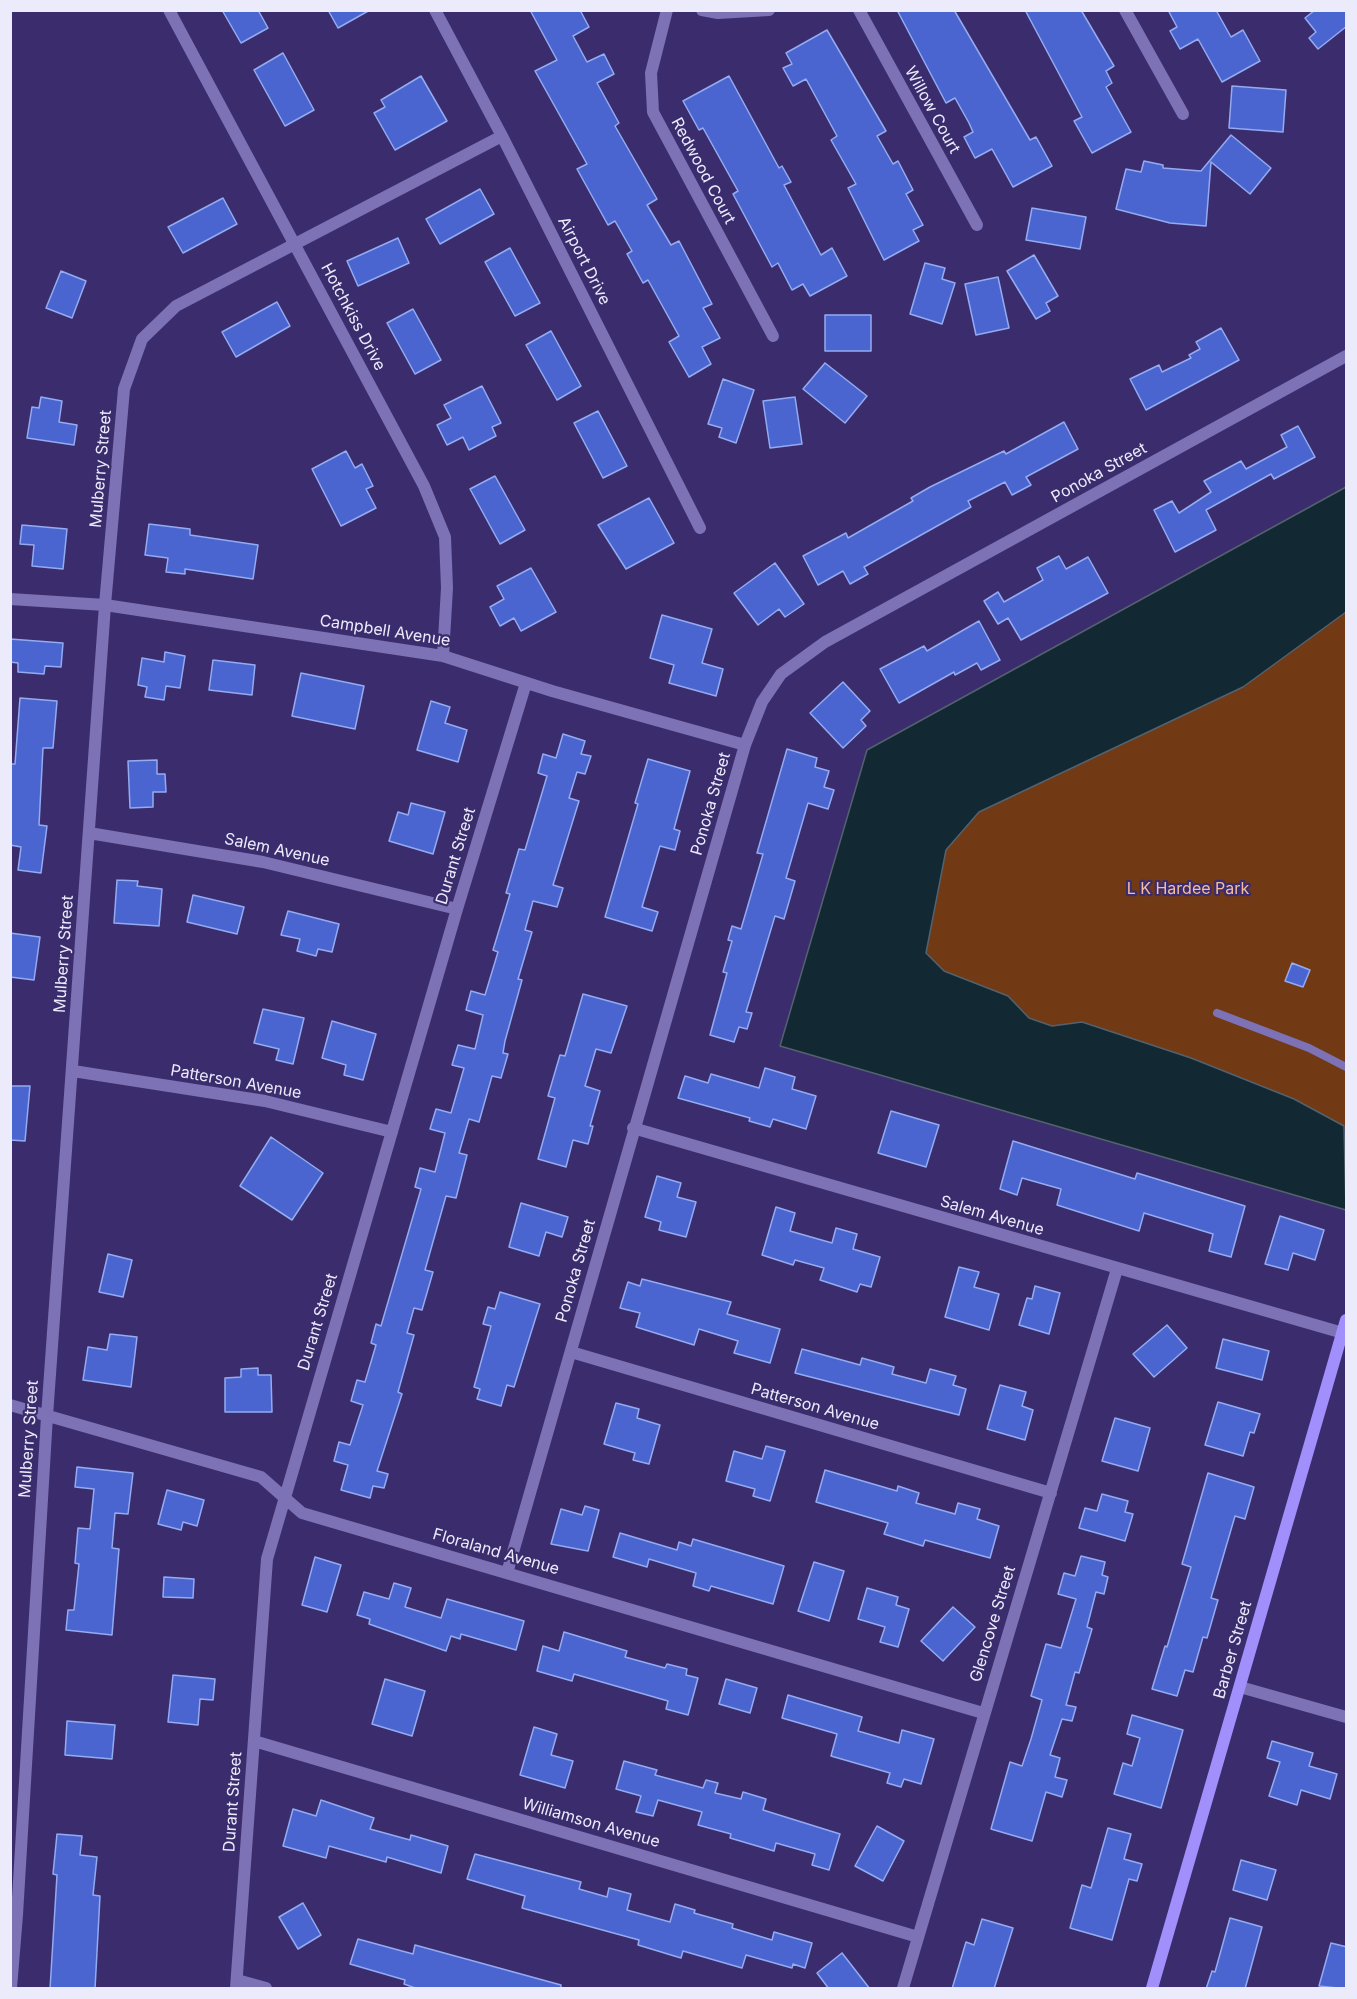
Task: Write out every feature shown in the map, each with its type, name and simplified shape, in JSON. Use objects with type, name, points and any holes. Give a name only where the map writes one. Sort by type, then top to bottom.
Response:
[{"type":"street","name":"Hotchkiss Drive","points":[[169,10],[424,486],[445,537],[447,588],[443,656]]},
{"type":"street","name":"Airport Drive","points":[[435,10],[502,136],[700,528]]},
{"type":"street","name":"Redwood Court","points":[[667,10],[651,73],[653,112],[773,336]]},
{"type":"street","points":[[702,10],[718,13],[769,10]]},
{"type":"street","name":"Willow Court","points":[[859,10],[977,225]]},
{"type":"street","points":[[1125,10],[1183,114]]},
{"type":"street","name":"Mulberry Street","points":[[10,1989],[17,1916],[47,1416],[105,605],[124,389],[142,339],[176,306],[294,242],[502,136]]},
{"type":"street","name":"Ponoka Street","points":[[507,1573],[633,1128],[745,745],[762,702],[781,674],[825,642],[1347,356]]},
{"type":"street","name":"Campbell Avenue","points":[[10,599],[105,605],[443,656],[526,683],[745,745]]},
{"type":"street","name":"Durant Street","points":[[236,1984],[267,1559],[457,909],[526,683]]},
{"type":"street","name":"Salem Avenue","points":[[89,833],[263,862],[457,909]]},
{"type":"street","name":"Patterson Avenue","points":[[73,1071],[265,1101],[392,1132]]},
{"type":"street","name":"Salem Avenue","points":[[633,1128],[1342,1334]]},
{"type":"street","name":"Glencove Street","points":[[903,1989],[983,1713],[1117,1269]]},
{"type":"street","name":"Barber Street","points":[[1152,1989],[1347,1320]]},
{"type":"street","name":"Patterson Avenue","points":[[570,1352],[1051,1493]]},
{"type":"street","name":"Floraland Avenue","points":[[10,1405],[261,1477],[302,1513],[983,1713]]},
{"type":"street","points":[[1240,1687],[1347,1717]]},
{"type":"street","name":"Williamson Avenue","points":[[254,1741],[918,1937]]},
{"type":"street","points":[[236,1984],[266,1989]]},
{"type":"lane","points":[[1217,1013],[1308,1048],[1347,1067]]},
{"type":"green space","name":"L K Hardee Park","points":[[1346,612],[1346,1128],[1294,1099],[1191,1058],[1082,1022],[1052,1027],[1029,1018],[1008,996],[944,971],[926,953],[946,850],[979,812],[1243,687]]},
{"type":"water","points":[[1346,487],[1346,612],[1243,687],[979,812],[946,850],[926,953],[944,971],[1008,996],[1029,1018],[1052,1026],[1082,1022],[1191,1058],[1294,1099],[1344,1126],[1346,1210],[780,1046],[867,750]]},
{"type":"building","points":[[222,10],[258,10],[268,28],[241,43]]},
{"type":"building","points":[[328,10],[370,10],[338,28]]},
{"type":"building","points":[[530,10],[580,10],[589,27],[573,36],[587,62],[604,54],[614,74],[597,83],[619,123],[615,126],[657,199],[647,205],[671,245],[679,241],[712,304],[703,308],[720,338],[702,347],[711,364],[689,377],[669,342],[679,336],[648,280],[643,283],[627,254],[632,251],[615,221],[608,225],[577,169],[587,164],[535,71],[557,60]]},
{"type":"building","points":[[897,10],[954,10],[1030,140],[1036,137],[1052,166],[1013,187],[992,149],[975,158],[964,137],[973,132],[969,123],[955,98],[946,103]]},
{"type":"building","points":[[1025,10],[1081,10],[1114,66],[1106,71],[1112,83],[1106,87],[1131,132],[1092,153],[1074,121],[1082,117]]},
{"type":"building","points":[[1168,10],[1216,10],[1231,37],[1243,30],[1260,61],[1222,82],[1198,39],[1180,49],[1170,31],[1177,27]]},
{"type":"building","points":[[1315,10],[1347,10],[1347,26],[1318,49],[1309,38],[1316,32],[1305,18]]},
{"type":"building","points":[[827,30],[886,131],[877,136],[893,164],[898,161],[913,190],[906,194],[923,225],[913,230],[919,241],[884,260],[848,188],[856,184],[831,140],[837,136],[806,79],[793,86],[783,68],[792,64],[786,53]]},
{"type":"building","points":[[283,53],[314,110],[285,126],[254,70]]},
{"type":"building","points":[[421,76],[447,121],[395,150],[374,113],[385,107],[381,100]]},
{"type":"building","points":[[729,76],[779,168],[782,166],[791,182],[784,185],[821,255],[832,248],[847,276],[810,296],[803,284],[792,290],[778,263],[772,267],[733,194],[738,191],[703,128],[699,130],[683,101]]},
{"type":"building","points":[[1232,86],[1286,90],[1283,132],[1229,128]]},
{"type":"building","points":[[1231,135],[1271,168],[1250,194],[1211,162],[1206,226],[1170,223],[1116,209],[1126,169],[1141,172],[1144,161],[1163,165],[1163,168],[1201,171]]},
{"type":"building","points":[[480,189],[494,214],[440,244],[426,219]]},
{"type":"building","points":[[223,198],[237,224],[183,253],[168,227]]},
{"type":"building","points":[[1032,208],[1086,217],[1080,249],[1026,240]]},
{"type":"building","points":[[398,238],[409,263],[358,286],[347,261]]},
{"type":"building","points":[[510,248],[540,303],[515,316],[485,262]]},
{"type":"building","points":[[1034,255],[1058,296],[1046,303],[1050,311],[1036,319],[1007,271]]},
{"type":"building","points":[[925,263],[945,268],[942,279],[955,283],[942,324],[910,314]]},
{"type":"building","points":[[61,271],[86,281],[72,318],[46,308]]},
{"type":"building","points":[[998,277],[1009,328],[976,335],[965,284]]},
{"type":"building","points":[[277,302],[290,326],[236,357],[222,332]]},
{"type":"building","points":[[413,309],[441,360],[415,374],[387,323]]},
{"type":"building","points":[[825,315],[871,315],[871,351],[825,351]]},
{"type":"building","points":[[1221,328],[1239,360],[1146,410],[1130,379],[1159,365],[1162,372],[1191,358],[1189,355],[1200,349],[1196,342]]},
{"type":"building","points":[[551,331],[581,386],[557,400],[526,345]]},
{"type":"building","points":[[825,363],[867,396],[845,423],[803,389]]},
{"type":"building","points":[[723,379],[754,390],[736,443],[719,437],[722,428],[708,424]]},
{"type":"building","points":[[482,386],[501,423],[492,427],[496,436],[469,450],[463,437],[447,445],[437,425],[451,418],[444,405]]},
{"type":"building","points":[[41,397],[62,401],[59,422],[77,425],[74,445],[27,438],[32,407],[39,408]]},
{"type":"building","points":[[795,397],[802,444],[770,448],[763,401]]},
{"type":"building","points":[[598,411],[627,466],[603,478],[574,423]]},
{"type":"building","points":[[1064,422],[1078,449],[1026,477],[1031,485],[1012,495],[1005,482],[968,501],[971,507],[864,567],[868,574],[850,584],[843,571],[818,585],[803,556],[846,533],[848,538],[913,501],[911,498],[930,487],[1004,451],[1006,454]]},
{"type":"building","points":[[1298,426],[1315,457],[1274,479],[1271,474],[1206,510],[1216,530],[1175,552],[1154,510],[1172,501],[1179,513],[1211,492],[1204,481],[1241,461],[1246,469],[1287,447],[1281,435]]},
{"type":"building","points":[[346,451],[355,468],[362,464],[373,486],[366,489],[376,508],[341,526],[312,469]]},
{"type":"building","points":[[495,476],[525,530],[500,544],[470,489]]},
{"type":"building","points":[[649,498],[674,543],[626,569],[598,525]]},
{"type":"building","points":[[149,524],[190,529],[190,535],[258,545],[253,579],[185,569],[185,574],[166,572],[168,558],[145,555]]},
{"type":"building","points":[[22,525],[67,529],[63,569],[32,566],[34,545],[20,544]]},
{"type":"building","points":[[1059,556],[1066,569],[1088,557],[1108,593],[1021,640],[1008,618],[998,624],[984,601],[998,592],[1004,602],[1043,580],[1037,568]]},
{"type":"building","points":[[775,563],[804,604],[785,617],[779,609],[758,625],[734,593]]},
{"type":"building","points":[[531,568],[556,612],[521,631],[514,618],[500,626],[490,607],[504,599],[497,586]]},
{"type":"building","points":[[662,615],[712,629],[702,663],[723,669],[716,696],[669,683],[674,665],[650,658]]},
{"type":"building","points":[[979,621],[1000,660],[981,670],[977,663],[955,675],[954,672],[899,703],[880,669],[924,646],[927,651]]},
{"type":"building","points":[[10,639],[63,643],[61,667],[45,666],[44,674],[18,672],[18,663],[10,662]]},
{"type":"building","points":[[165,652],[185,656],[180,688],[166,686],[164,700],[145,697],[147,687],[138,685],[142,658],[164,662]]},
{"type":"building","points":[[213,660],[255,665],[252,695],[209,690]]},
{"type":"building","points":[[301,673],[364,686],[355,729],[292,716]]},
{"type":"building","points":[[843,682],[870,711],[861,720],[866,726],[843,748],[810,713]]},
{"type":"building","points":[[20,698],[57,701],[53,748],[43,748],[39,825],[47,826],[41,873],[18,870],[21,847],[10,845],[10,764],[15,764]]},
{"type":"building","points":[[431,701],[450,707],[445,723],[467,730],[458,762],[417,750]]},
{"type":"building","points":[[563,734],[585,741],[581,754],[591,756],[585,774],[577,772],[569,798],[579,801],[553,885],[563,888],[557,907],[533,901],[525,930],[532,932],[518,979],[522,980],[503,1053],[508,1054],[501,1078],[492,1076],[479,1122],[469,1119],[459,1153],[467,1155],[456,1198],[446,1196],[425,1270],[433,1272],[422,1310],[414,1308],[407,1333],[414,1335],[398,1392],[402,1394],[377,1471],[388,1474],[384,1488],[373,1486],[370,1498],[341,1490],[348,1465],[334,1461],[339,1442],[350,1445],[363,1405],[351,1401],[357,1380],[365,1382],[376,1345],[371,1343],[376,1324],[381,1326],[421,1189],[415,1187],[420,1168],[435,1172],[445,1133],[430,1129],[436,1109],[451,1113],[464,1068],[452,1065],[458,1045],[475,1049],[483,1015],[466,1010],[471,991],[485,995],[498,952],[493,950],[510,894],[506,893],[519,849],[525,850],[547,776],[538,773],[543,754],[556,758]]},
{"type":"building","points":[[787,749],[817,758],[815,767],[829,771],[824,787],[834,790],[828,809],[808,803],[786,878],[795,881],[784,919],[775,916],[746,1012],[752,1013],[747,1029],[739,1027],[734,1042],[710,1035],[727,973],[723,972],[732,941],[728,940],[732,926],[741,929],[763,854],[757,853]]},
{"type":"building","points":[[648,759],[690,771],[674,829],[680,831],[675,850],[660,846],[642,907],[658,912],[652,931],[605,917],[638,804],[635,803]]},
{"type":"building","points":[[157,760],[157,774],[165,774],[166,792],[153,792],[153,807],[130,808],[128,761]]},
{"type":"building","points":[[411,803],[445,812],[433,854],[389,841],[398,812],[408,815]]},
{"type":"building","points":[[117,880],[138,881],[137,886],[162,889],[159,926],[114,923]]},
{"type":"building","points":[[193,895],[244,907],[237,934],[187,922]]},
{"type":"building","points":[[288,911],[339,924],[332,952],[318,949],[316,956],[297,951],[300,939],[281,935]]},
{"type":"building","points":[[10,933],[40,937],[34,980],[10,977]]},
{"type":"building","points":[[1292,963],[1310,970],[1303,987],[1285,981]]},
{"type":"building","points":[[583,994],[627,1006],[611,1053],[596,1049],[585,1086],[600,1091],[590,1126],[593,1126],[588,1144],[573,1140],[566,1167],[538,1159],[555,1098],[548,1096],[560,1055],[565,1056]]},
{"type":"building","points":[[263,1009],[304,1018],[293,1064],[276,1060],[279,1049],[254,1043]]},
{"type":"building","points":[[332,1021],[376,1034],[363,1080],[344,1075],[346,1065],[322,1058]]},
{"type":"building","points":[[765,1068],[795,1077],[792,1089],[816,1096],[806,1129],[773,1119],[770,1127],[749,1121],[750,1118],[678,1098],[685,1076],[708,1083],[711,1074],[759,1088]]},
{"type":"building","points":[[10,1086],[30,1086],[25,1141],[10,1140]]},
{"type":"building","points":[[891,1111],[939,1125],[926,1167],[878,1153]]},
{"type":"building","points":[[271,1137],[323,1173],[292,1220],[240,1186]]},
{"type":"building","points":[[1013,1141],[1135,1179],[1137,1173],[1245,1206],[1231,1257],[1209,1251],[1213,1234],[1144,1213],[1139,1231],[1057,1205],[1061,1189],[1022,1178],[1017,1195],[1000,1189]]},
{"type":"building","points":[[657,1176],[681,1183],[677,1197],[696,1202],[686,1237],[659,1230],[661,1222],[645,1217]]},
{"type":"building","points":[[521,1203],[568,1217],[562,1237],[546,1232],[539,1256],[509,1247]]},
{"type":"building","points":[[776,1207],[795,1213],[790,1231],[832,1243],[836,1228],[857,1234],[853,1249],[880,1257],[871,1287],[860,1284],[857,1292],[820,1280],[824,1268],[795,1260],[793,1265],[762,1255]]},
{"type":"building","points":[[1280,1216],[1324,1230],[1315,1260],[1293,1253],[1288,1270],[1265,1264]]},
{"type":"building","points":[[108,1254],[132,1260],[123,1297],[99,1292]]},
{"type":"building","points":[[959,1267],[979,1272],[974,1287],[999,1294],[989,1330],[945,1317]]},
{"type":"building","points":[[642,1279],[731,1302],[727,1314],[780,1329],[770,1363],[734,1353],[738,1341],[699,1329],[694,1345],[636,1327],[640,1313],[620,1308],[628,1282],[640,1286]]},
{"type":"building","points":[[1035,1286],[1060,1293],[1049,1334],[1019,1325],[1027,1298],[1032,1299]]},
{"type":"building","points":[[500,1292],[540,1304],[514,1387],[507,1385],[501,1406],[477,1399],[480,1389],[474,1387],[491,1326],[483,1324],[488,1307],[495,1309]]},
{"type":"building","points":[[1167,1325],[1187,1348],[1154,1377],[1133,1354]]},
{"type":"building","points":[[110,1334],[137,1337],[131,1387],[83,1380],[88,1347],[107,1350]]},
{"type":"building","points":[[1223,1339],[1269,1351],[1262,1380],[1216,1368]]},
{"type":"building","points":[[802,1349],[860,1365],[862,1358],[894,1367],[892,1374],[926,1383],[930,1369],[956,1376],[953,1385],[966,1389],[959,1415],[795,1373]]},
{"type":"building","points":[[258,1368],[258,1375],[271,1375],[272,1412],[225,1412],[225,1378],[241,1377],[241,1369]]},
{"type":"building","points":[[1000,1385],[1026,1392],[1022,1406],[1033,1410],[1025,1440],[987,1429]]},
{"type":"building","points":[[1218,1402],[1260,1414],[1254,1433],[1250,1432],[1243,1456],[1205,1445]]},
{"type":"building","points":[[616,1403],[639,1409],[637,1418],[660,1425],[649,1464],[633,1460],[635,1453],[604,1444]]},
{"type":"building","points":[[1115,1418],[1150,1428],[1138,1471],[1102,1461]]},
{"type":"building","points":[[766,1446],[785,1451],[770,1501],[753,1496],[755,1489],[726,1481],[734,1451],[762,1459]]},
{"type":"building","points":[[77,1467],[133,1473],[128,1514],[115,1513],[112,1548],[119,1549],[112,1635],[66,1630],[68,1610],[74,1610],[79,1564],[75,1563],[78,1528],[90,1529],[94,1489],[75,1487]]},
{"type":"building","points":[[825,1470],[897,1491],[898,1486],[919,1493],[916,1503],[955,1514],[958,1503],[980,1509],[977,1519],[999,1526],[990,1558],[925,1540],[923,1546],[884,1534],[888,1523],[816,1502]]},
{"type":"building","points":[[1208,1473],[1254,1487],[1245,1519],[1235,1516],[1211,1598],[1218,1600],[1207,1638],[1203,1637],[1193,1672],[1185,1670],[1177,1696],[1152,1689],[1191,1567],[1182,1564]]},
{"type":"building","points":[[167,1490],[204,1500],[197,1526],[183,1522],[181,1530],[158,1524]]},
{"type":"building","points":[[1102,1494],[1128,1501],[1125,1512],[1133,1514],[1125,1541],[1079,1528],[1085,1508],[1097,1511]]},
{"type":"building","points":[[585,1506],[599,1510],[588,1551],[551,1544],[561,1509],[582,1515]]},
{"type":"building","points":[[620,1533],[677,1550],[679,1542],[691,1546],[693,1539],[784,1566],[773,1604],[711,1586],[709,1591],[693,1586],[696,1573],[649,1559],[647,1567],[613,1557]]},
{"type":"building","points":[[1081,1556],[1105,1562],[1102,1575],[1108,1577],[1104,1594],[1096,1592],[1087,1627],[1092,1629],[1079,1673],[1075,1672],[1066,1705],[1076,1707],[1072,1721],[1062,1719],[1050,1755],[1060,1758],[1055,1777],[1067,1780],[1062,1797],[1046,1792],[1032,1841],[991,1829],[1010,1762],[1022,1766],[1031,1739],[1042,1700],[1031,1696],[1046,1644],[1061,1648],[1076,1599],[1058,1594],[1064,1573],[1075,1576]]},
{"type":"building","points":[[315,1557],[341,1565],[327,1612],[302,1605]]},
{"type":"building","points":[[814,1562],[844,1571],[829,1621],[798,1611]]},
{"type":"building","points":[[164,1577],[194,1579],[193,1598],[163,1597]]},
{"type":"building","points":[[394,1583],[411,1588],[405,1607],[441,1618],[447,1599],[524,1621],[516,1650],[461,1634],[460,1639],[451,1636],[446,1651],[369,1624],[370,1619],[357,1615],[364,1592],[389,1599]]},
{"type":"building","points":[[867,1588],[898,1597],[896,1605],[909,1609],[898,1647],[880,1642],[885,1627],[858,1619]]},
{"type":"building","points":[[953,1607],[975,1627],[943,1661],[921,1641]]},
{"type":"building","points":[[564,1632],[627,1651],[625,1657],[665,1668],[667,1664],[687,1669],[686,1675],[698,1678],[688,1715],[666,1709],[668,1701],[574,1674],[572,1681],[537,1671],[543,1646],[559,1651]]},
{"type":"building","points":[[173,1675],[215,1679],[213,1700],[200,1699],[198,1725],[168,1722]]},
{"type":"building","points":[[385,1679],[425,1691],[412,1736],[372,1724]]},
{"type":"building","points":[[726,1679],[757,1688],[750,1713],[719,1704]]},
{"type":"building","points":[[788,1695],[862,1717],[858,1731],[899,1743],[902,1730],[934,1739],[921,1784],[904,1779],[901,1787],[887,1783],[890,1773],[831,1756],[837,1734],[782,1718]]},
{"type":"building","points":[[1132,1715],[1183,1730],[1161,1808],[1114,1794],[1123,1763],[1132,1766],[1140,1738],[1127,1734]]},
{"type":"building","points":[[67,1721],[115,1725],[112,1759],[65,1755]]},
{"type":"building","points":[[534,1727],[557,1734],[551,1755],[573,1761],[565,1788],[520,1775]]},
{"type":"building","points":[[1272,1741],[1313,1753],[1309,1766],[1337,1774],[1330,1799],[1301,1790],[1297,1805],[1269,1796],[1280,1762],[1267,1758]]},
{"type":"building","points":[[624,1761],[657,1770],[655,1775],[703,1788],[706,1780],[718,1783],[715,1793],[741,1799],[743,1792],[766,1799],[763,1810],[840,1834],[829,1870],[812,1865],[815,1854],[776,1843],[774,1851],[730,1838],[731,1834],[698,1825],[702,1812],[658,1800],[653,1816],[636,1812],[641,1796],[616,1789]]},
{"type":"building","points":[[321,1800],[374,1818],[370,1829],[410,1840],[411,1835],[448,1846],[441,1873],[387,1857],[386,1862],[329,1846],[326,1858],[283,1846],[293,1809],[316,1816]]},
{"type":"building","points":[[877,1826],[904,1841],[883,1881],[855,1866]]},
{"type":"building","points":[[1108,1828],[1131,1834],[1124,1859],[1142,1864],[1137,1881],[1129,1879],[1112,1940],[1070,1928],[1082,1885],[1091,1888]]},
{"type":"building","points":[[57,1834],[82,1836],[80,1855],[97,1857],[93,1895],[100,1896],[95,1989],[50,1989],[57,1875],[53,1874]]},
{"type":"building","points":[[475,1854],[581,1882],[579,1889],[607,1897],[609,1888],[631,1894],[627,1910],[670,1922],[675,1904],[695,1910],[694,1913],[733,1924],[732,1928],[772,1940],[774,1932],[812,1943],[805,1968],[793,1964],[792,1968],[746,1955],[742,1968],[683,1951],[681,1958],[638,1945],[639,1940],[522,1908],[525,1896],[467,1879]]},
{"type":"building","points":[[1241,1860],[1276,1870],[1267,1900],[1233,1890]]},
{"type":"building","points":[[303,1903],[321,1935],[298,1949],[279,1917]]},
{"type":"building","points":[[1230,1918],[1262,1927],[1245,1989],[1206,1989],[1212,1971],[1215,1972]]},
{"type":"building","points":[[982,1919],[1013,1928],[994,1989],[952,1989],[966,1942],[974,1945]]},
{"type":"building","points":[[358,1939],[413,1954],[415,1945],[561,1985],[561,1989],[418,1989],[404,1984],[405,1980],[350,1964]]},
{"type":"building","points":[[1331,1943],[1347,1947],[1347,1989],[1319,1986]]},
{"type":"building","points":[[842,1953],[870,1989],[829,1989],[817,1973]]}]
